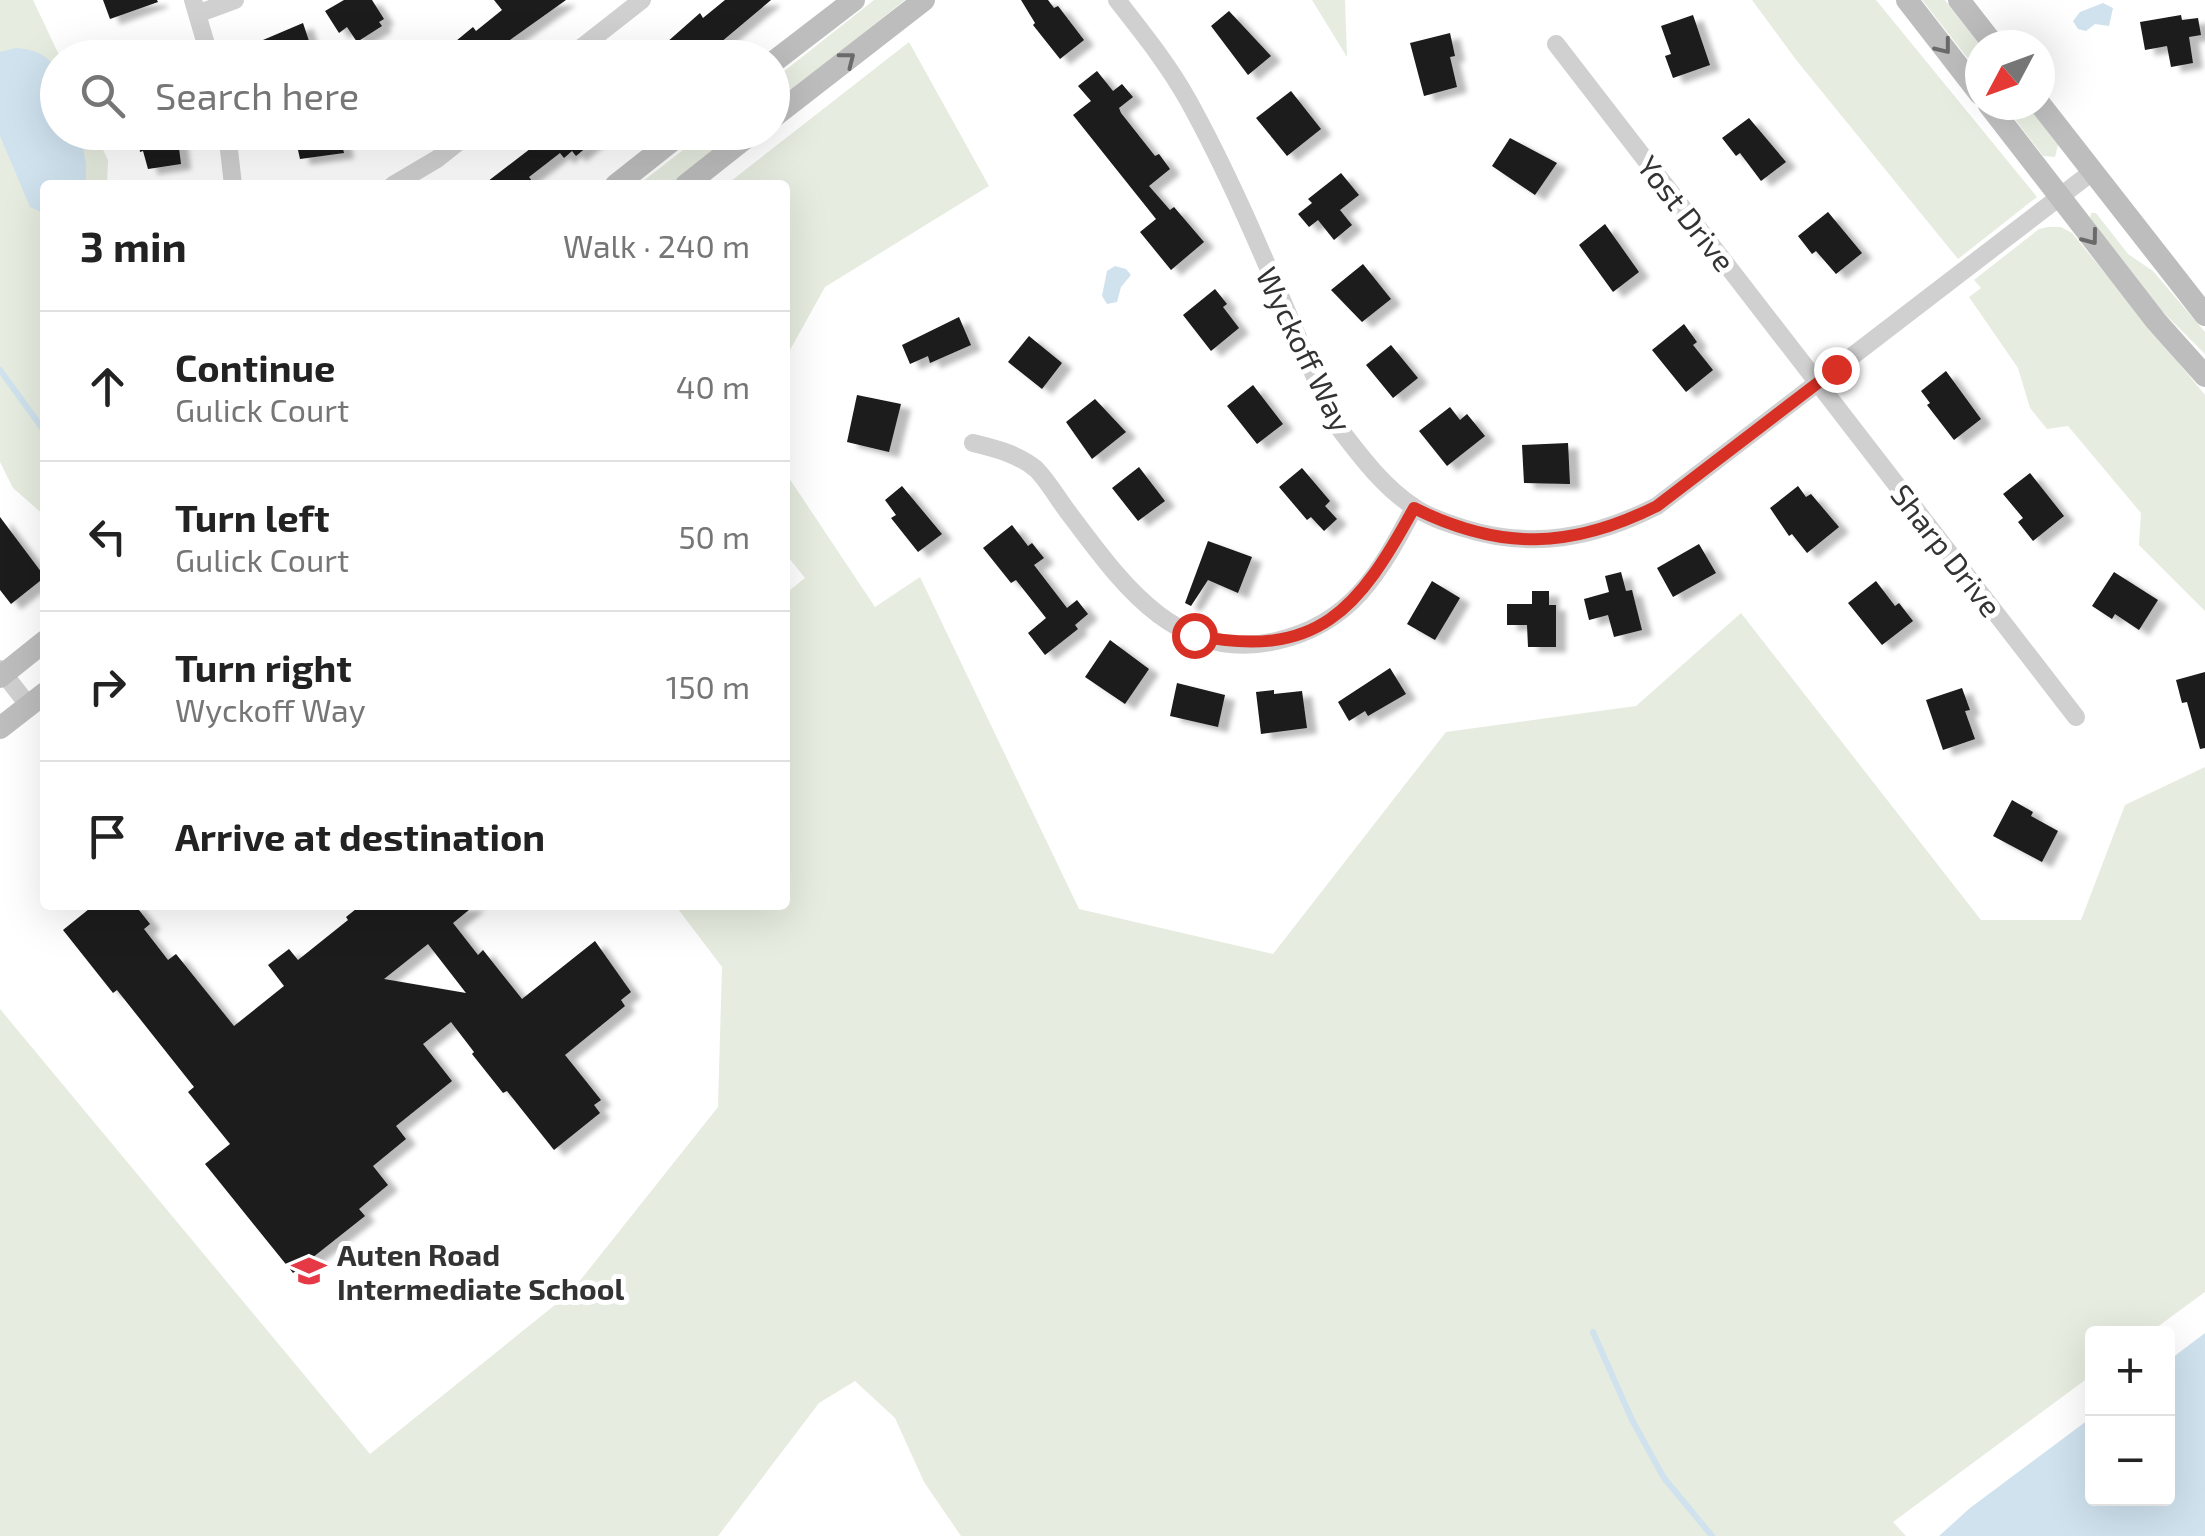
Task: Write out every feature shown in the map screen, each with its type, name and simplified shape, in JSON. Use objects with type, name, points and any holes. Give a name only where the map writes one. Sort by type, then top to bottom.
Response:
[{"type":"street","points":[[205,40],[195,7],[235,0]]},
{"type":"street","points":[[591,40],[642,0]]},
{"type":"street","points":[[790,49],[854,0]]},
{"type":"street","points":[[790,104],[924,0]]},
{"type":"street","name":"Wyckoff Way","points":[[1116,0],[1158,52],[1222,165],[1335,423],[1360,457],[1414,508],[1494,538],[1560,540],[1623,523],[1657,506],[2092,172]]},
{"type":"street","points":[[1908,0],[1965,74]]},
{"type":"street","points":[[1959,0],[1982,30]]},
{"type":"street","name":"Yost Drive","points":[[1556,44],[1818,382]]},
{"type":"street","points":[[2001,120],[2156,321],[2205,376]]},
{"type":"street","points":[[2052,120],[2205,315]]},
{"type":"street","points":[[229,150],[232,180]]},
{"type":"street","points":[[401,180],[449,150]]},
{"type":"street","points":[[622,180],[660,150]]},
{"type":"street","points":[[692,180],[731,150]]},
{"type":"street","name":"Sharp Drive","points":[[1818,382],[2076,717]]},
{"type":"street","points":[[972,443],[1005,451],[1036,469],[1116,576],[1165,621],[1194,635],[1232,643],[1267,643],[1293,637],[1338,615],[1359,597],[1414,508]]},
{"type":"street","points":[[0,728],[37,699],[1,673],[40,644]]},
{"type":"shaded area","points":[[0,0],[33,0],[52,40],[40,40],[40,150],[103,150],[108,160],[107,180],[40,180],[40,512],[13,488],[0,462]]},
{"type":"shaded area","points":[[874,0],[905,0],[790,91],[790,67]]},
{"type":"shaded area","points":[[1312,0],[1345,0],[1347,57]]},
{"type":"shaded area","points":[[1752,0],[1876,0],[1965,109],[1965,120],[1974,120],[2037,197],[1958,259]]},
{"type":"shaded area","points":[[1922,0],[1945,0],[1968,30],[1965,30],[1965,55]]},
{"type":"shaded area","points":[[909,42],[989,186],[825,287],[790,350],[790,180],[732,180],[771,150],[790,150],[790,135]]},
{"type":"shaded area","points":[[2015,120],[2039,120],[2058,145],[2055,157],[2043,156]]},
{"type":"shaded area","points":[[683,150],[715,150],[677,180],[644,180]]},
{"type":"shaded area","points":[[2091,213],[2096,213],[2128,254],[2153,271],[2205,332],[2205,354],[2162,311],[2090,218]]},
{"type":"shaded area","points":[[2061,227],[2072,233],[2205,395],[2205,611],[2139,545],[2141,513],[2068,426],[2047,429],[2030,408],[2018,368],[1969,297],[1981,288],[1974,280],[2039,229]]},
{"type":"shaded area","points":[[790,480],[875,607],[920,577],[1079,909],[1273,954],[1446,732],[1636,706],[1741,613],[1981,920],[2081,920],[2125,805],[2205,767],[2205,1292],[2159,1326],[2085,1326],[2085,1380],[1893,1522],[1906,1536],[961,1536],[924,1482],[895,1418],[855,1381],[819,1403],[718,1536],[0,1536],[0,1009],[370,1454],[571,1292],[718,1107],[722,967],[679,910],[790,910],[790,590],[805,578],[790,559]]},
{"type":"water","points":[[2103,3],[2113,8],[2109,26],[2095,24],[2086,31],[2078,29],[2073,21],[2080,12]]},
{"type":"water","points":[[16,48],[40,54],[40,150],[83,150],[86,180],[40,180],[40,212],[30,207],[0,136],[0,52]]},
{"type":"water","points":[[1115,266],[1131,275],[1121,287],[1117,302],[1107,304],[1102,296],[1107,271]]},
{"type":"water","points":[[2205,1333],[2205,1536],[1939,1536],[1970,1508],[2085,1422],[2085,1506],[2175,1506],[2175,1356]]},
{"type":"building","points":[[103,0],[157,0],[158,2],[110,19]]},
{"type":"building","points":[[344,0],[372,0],[384,19],[379,22],[382,26],[356,40],[347,27],[339,33],[325,11]]},
{"type":"building","points":[[494,0],[566,0],[510,40],[457,40],[502,10]]},
{"type":"building","points":[[725,0],[771,0],[723,40],[669,40],[700,13],[703,18]]},
{"type":"building","points":[[1021,0],[1048,0],[1054,8],[1058,6],[1084,40],[1060,59],[1033,25]]},
{"type":"building","points":[[1229,11],[1271,56],[1248,75],[1211,26]]},
{"type":"building","points":[[1693,15],[1710,65],[1673,78],[1665,56],[1671,54],[1661,26]]},
{"type":"building","points":[[2181,15],[2182,20],[2198,18],[2201,35],[2189,37],[2193,63],[2171,67],[2167,46],[2145,50],[2140,22]]},
{"type":"building","points":[[303,23],[309,40],[263,40]]},
{"type":"building","points":[[1450,33],[1455,56],[1450,57],[1457,87],[1424,96],[1410,43]]},
{"type":"building","points":[[1097,71],[1113,91],[1122,84],[1133,97],[1119,108],[1121,113],[1170,169],[1149,186],[1170,210],[1174,207],[1204,242],[1171,270],[1140,232],[1156,219],[1073,115],[1091,101],[1078,86]]},
{"type":"building","points":[[1291,91],[1321,129],[1287,156],[1256,118]]},
{"type":"building","points":[[1749,118],[1786,162],[1761,181],[1740,153],[1736,156],[1722,138]]},
{"type":"building","points":[[1510,138],[1557,163],[1535,195],[1492,166]]},
{"type":"building","points":[[140,150],[179,150],[181,164],[148,169],[143,151]]},
{"type":"building","points":[[298,150],[344,153],[300,159]]},
{"type":"building","points":[[529,150],[583,150],[576,156],[572,151],[564,158],[560,153],[529,177],[531,180],[490,180]]},
{"type":"building","points":[[1341,173],[1359,195],[1340,210],[1352,225],[1334,240],[1318,220],[1309,227],[1298,214],[1312,203],[1308,199]]},
{"type":"building","points":[[1828,212],[1862,253],[1836,274],[1798,236]]},
{"type":"building","points":[[1605,224],[1639,272],[1613,292],[1579,245]]},
{"type":"building","points":[[1363,264],[1391,299],[1362,322],[1331,290]]},
{"type":"building","points":[[1215,289],[1239,328],[1211,351],[1183,315]]},
{"type":"building","points":[[959,317],[971,345],[930,363],[928,356],[910,364],[902,345]]},
{"type":"building","points":[[1684,324],[1697,342],[1693,345],[1713,370],[1686,392],[1652,350]]},
{"type":"building","points":[[1029,336],[1062,363],[1042,389],[1008,362]]},
{"type":"building","points":[[1391,345],[1418,378],[1393,398],[1366,365]]},
{"type":"building","points":[[1946,371],[1981,419],[1954,440],[1921,391]]},
{"type":"building","points":[[1253,385],[1283,424],[1257,444],[1227,406]]},
{"type":"building","points":[[857,395],[901,404],[889,452],[847,442]]},
{"type":"building","points":[[1095,399],[1126,432],[1092,459],[1066,422]]},
{"type":"building","points":[[1450,407],[1460,420],[1467,414],[1485,436],[1447,466],[1419,431]]},
{"type":"building","points":[[1568,443],[1570,484],[1524,483],[1522,445]]},
{"type":"building","points":[[1139,467],[1165,501],[1138,521],[1112,488]]},
{"type":"building","points":[[1302,468],[1330,501],[1325,506],[1337,519],[1324,531],[1311,517],[1307,520],[1279,487]]},
{"type":"building","points":[[2030,473],[2064,516],[2033,541],[2018,522],[2023,518],[2003,494]]},
{"type":"building","points":[[902,486],[942,534],[918,552],[891,518],[896,515],[885,500]]},
{"type":"building","points":[[1798,486],[1806,497],[1811,494],[1839,527],[1807,553],[1792,534],[1789,536],[1770,508]]},
{"type":"building","points":[[0,517],[40,570],[40,581],[11,604],[0,590]]},
{"type":"building","points":[[1012,525],[1028,546],[1032,543],[1044,558],[1034,565],[1067,608],[1077,600],[1088,614],[1075,625],[1078,629],[1045,655],[1028,633],[1046,618],[1016,580],[1011,583],[983,548]]},
{"type":"building","points":[[1208,541],[1252,557],[1238,593],[1208,580],[1191,606],[1185,603]]},
{"type":"building","points":[[1699,544],[1716,573],[1673,597],[1657,568]]},
{"type":"building","points":[[1621,572],[1626,591],[1632,590],[1642,630],[1614,637],[1608,615],[1589,620],[1584,599],[1609,592],[1605,576]]},
{"type":"building","points":[[2114,572],[2158,600],[2139,630],[2115,614],[2112,619],[2092,606]]},
{"type":"building","points":[[1432,581],[1460,598],[1435,640],[1407,624]]},
{"type":"building","points":[[1876,581],[1895,606],[1899,603],[1913,621],[1882,645],[1848,603]]},
{"type":"building","points":[[1532,591],[1549,591],[1549,605],[1556,605],[1556,647],[1528,647],[1527,625],[1507,625],[1507,604],[1532,604]]},
{"type":"building","points":[[1110,640],[1149,669],[1125,704],[1085,677]]},
{"type":"building","points":[[1390,668],[1406,694],[1368,716],[1365,711],[1349,721],[1338,702]]},
{"type":"building","points":[[2205,672],[2205,748],[2200,749],[2187,702],[2182,703],[2176,680]]},
{"type":"building","points":[[1177,683],[1225,695],[1218,727],[1170,716]]},
{"type":"building","points":[[1962,688],[1975,739],[1943,750],[1926,700]]},
{"type":"building","points":[[1274,690],[1274,694],[1302,691],[1307,728],[1261,734],[1256,692]]},
{"type":"building","points":[[2012,800],[2058,831],[2042,862],[1993,836]]},
{"type":"building","points":[[88,910],[139,910],[150,924],[144,929],[168,960],[176,954],[234,1026],[284,986],[268,965],[289,949],[298,960],[348,920],[346,917],[355,910],[469,910],[453,923],[478,955],[483,950],[522,999],[595,941],[631,992],[621,1000],[625,1006],[565,1055],[601,1100],[594,1105],[600,1113],[554,1150],[507,1091],[503,1093],[451,1022],[423,1044],[452,1081],[396,1126],[406,1139],[373,1166],[388,1185],[359,1209],[365,1216],[293,1273],[205,1164],[230,1144],[188,1092],[194,1087],[117,990],[113,993],[63,930]],"holes":[[[428,944],[466,993],[384,979]]]},
{"type":"waterway","points":[[0,370],[40,425]]},
{"type":"waterway","points":[[1593,1332],[1632,1420],[1664,1478],[1712,1536]]},
{"type":"place","name":"Auten Road Intermediate School","points":[[309,1271]]},
{"type":"route","points":[[1194,635],[1232,643],[1267,643],[1293,637],[1338,615],[1359,597],[1414,508],[1494,538],[1526,541],[1560,540],[1623,523],[1657,506],[1836,369]]}]
